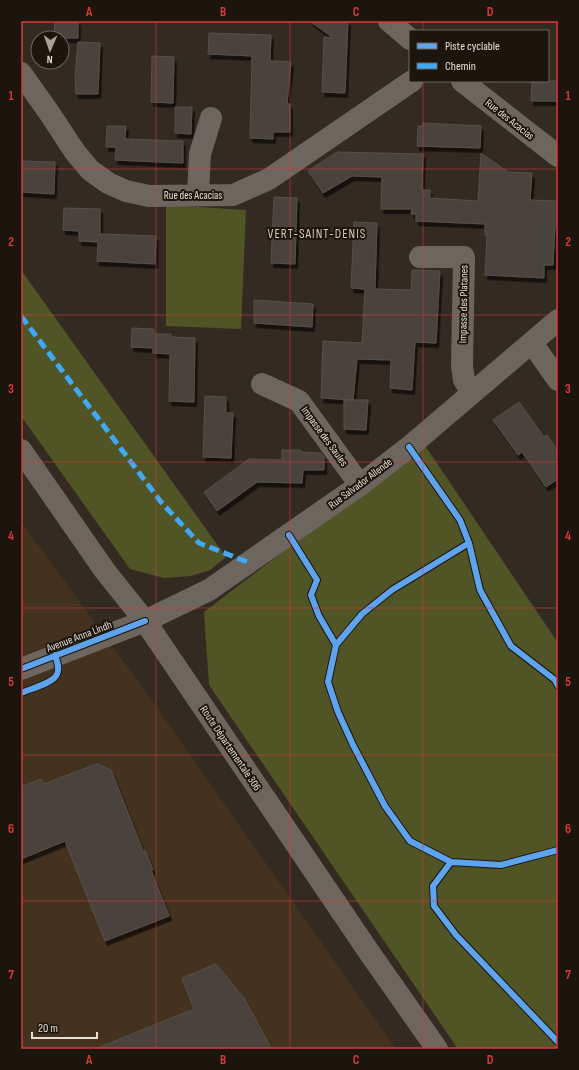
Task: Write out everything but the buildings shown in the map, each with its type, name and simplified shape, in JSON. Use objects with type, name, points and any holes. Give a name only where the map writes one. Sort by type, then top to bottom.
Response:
[{"type":"main road","name":"Route Départementale 306","points":[[21,450],[105,572],[145,621],[366,948],[437,1049]]},
{"type":"main road","name":"Avenue Anna Lindh","points":[[21,669],[145,621]]},
{"type":"street","points":[[389,21],[409,38]]},
{"type":"street","name":"Rue des Acacias","points":[[21,73],[75,152],[90,170],[108,183],[126,191],[149,196],[233,195],[269,179],[411,82]]},
{"type":"street","name":"Rue des Acacias","points":[[463,82],[558,156]]},
{"type":"street","points":[[198,195],[200,154],[211,118]]},
{"type":"street","name":"Impasse des Platanes","points":[[420,257],[464,257],[462,366],[464,380],[472,392]]},
{"type":"street","name":"Rue Salvador Allende","points":[[145,621],[209,590],[360,485],[409,447],[558,320]]},
{"type":"street","points":[[532,342],[558,380]]},
{"type":"street","name":"Impasse des Saules","points":[[262,384],[299,401],[360,485]]},
{"type":"shaded area","points":[[21,522],[141,685],[396,1049],[21,1049]]},
{"type":"green space","points":[[166,205],[246,210],[241,329],[166,326]]},
{"type":"green space","points":[[21,270],[226,557],[210,570],[191,576],[164,578],[130,569],[21,416]]},
{"type":"green space","points":[[424,444],[558,643],[558,1049],[458,1049],[209,685],[204,612]]},
{"type":"marked path","points":[[21,316],[161,502],[199,543],[250,563]]},
{"type":"cycle path","points":[[409,447],[460,520],[469,543],[480,590],[511,646],[555,680],[558,686]]},
{"type":"cycle path","points":[[289,535],[317,580],[311,595],[319,616],[336,645]]},
{"type":"cycle path","points":[[469,543],[392,590],[362,614],[336,645],[328,682],[338,712],[353,745],[385,806],[410,841],[451,862],[501,865],[558,850]]},
{"type":"cycle path","points":[[21,669],[145,621]]},
{"type":"cycle path","points":[[21,693],[47,683],[55,677],[58,669],[55,655]]},
{"type":"cycle path","points":[[451,862],[433,886],[434,906],[456,935],[558,1042]]},
{"type":"district","name":"VERT-SAINT-DENIS","points":[[317,233]]}]
